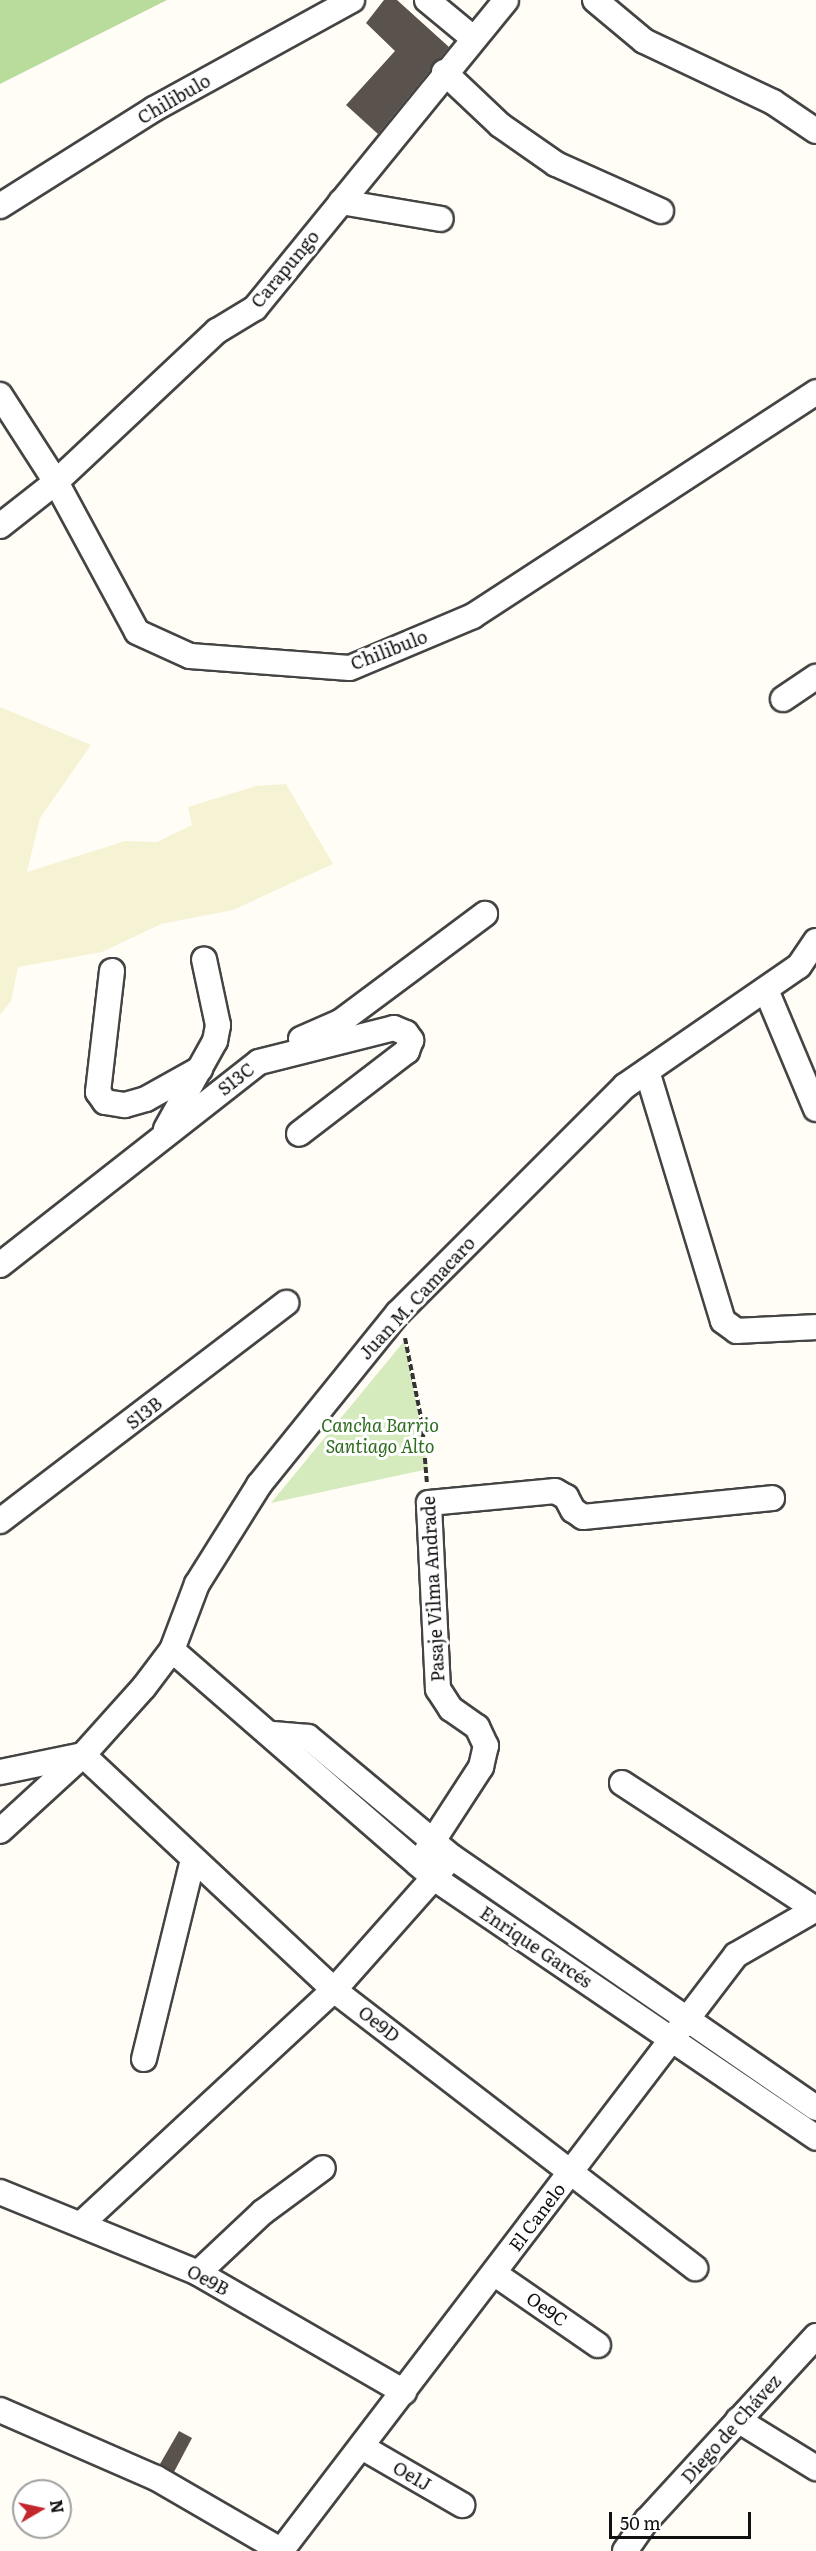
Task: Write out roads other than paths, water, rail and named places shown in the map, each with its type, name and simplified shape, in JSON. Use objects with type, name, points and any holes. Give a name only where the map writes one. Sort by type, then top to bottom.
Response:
[{"type":"street","name":"Chilibulo","points":[[0,206],[154,109],[352,0]]},
{"type":"street","points":[[428,0],[473,38]]},
{"type":"street","name":"Carapungo","points":[[0,526],[56,482],[217,331],[255,308],[444,72],[506,0]]},
{"type":"street","points":[[595,0],[644,41],[773,102],[816,131]]},
{"type":"street","points":[[444,72],[500,125],[555,164],[661,211]]},
{"type":"street","points":[[341,202],[441,219]]},
{"type":"street","name":"Chilibulo","points":[[0,395],[56,482],[137,632],[190,656],[350,668],[473,616],[816,392]]},
{"type":"street","points":[[783,699],[816,677]]},
{"type":"street","points":[[259,1062],[340,1022],[484,914]]},
{"type":"street","name":"Juan M. Camacaro","points":[[0,1831],[83,1755],[172,1650],[197,1584],[259,1485],[398,1313],[625,1086],[799,966],[816,941]]},
{"type":"street","points":[[161,1138],[215,1041],[218,1025],[204,960]]},
{"type":"street","points":[[112,971],[98,1092],[105,1102],[125,1105],[146,1100],[200,1069]]},
{"type":"street","points":[[766,990],[816,1109]]},
{"type":"street","name":"S13C","points":[[0,1265],[259,1062],[394,1028],[406,1033],[411,1040],[407,1051],[299,1134]]},
{"type":"street","points":[[647,1071],[723,1321],[737,1331],[816,1326]]},
{"type":"street","name":"S13B","points":[[0,1521],[286,1303]]},
{"type":"street","name":"Pasaje Vilma Andrade","points":[[81,2224],[334,1990],[442,1850],[481,1767],[486,1746],[477,1727],[451,1709],[438,1689],[429,1503],[555,1491],[566,1497],[573,1510],[583,1517],[772,1498]]},
{"type":"street","name":"Enrique Garcés","points":[[172,1650],[273,1734],[426,1871],[678,2029],[816,2108]]},
{"type":"street","name":"Enrique Garcés","points":[[273,1734],[308,1737],[442,1850],[678,2029],[816,2138]]},
{"type":"street","points":[[0,1772],[83,1755]]},
{"type":"street","name":"Oe9D","points":[[83,1755],[334,1990],[695,2268]]},
{"type":"street","points":[[622,1783],[815,1909]]},
{"type":"street","points":[[144,2059],[193,1860]]},
{"type":"street","name":"El Canelo","points":[[281,2551],[736,1956],[815,1909]]},
{"type":"street","points":[[198,2273],[264,2212],[323,2168]]},
{"type":"street","name":"Oe9B","points":[[0,2192],[198,2273],[404,2392]]},
{"type":"street","name":"Oe9C","points":[[495,2274],[598,2345]]},
{"type":"street","name":"Diego de Chávez","points":[[628,2550],[738,2420],[816,2336]]},
{"type":"street","points":[[0,2410],[156,2478],[281,2551]]},
{"type":"street","points":[[738,2420],[816,2468]]},
{"type":"street","name":"Oe1J","points":[[362,2447],[462,2505]]},
{"type":"park label","name":"Cancha Barrio Santiago Alto","points":[[380,1436]]}]
